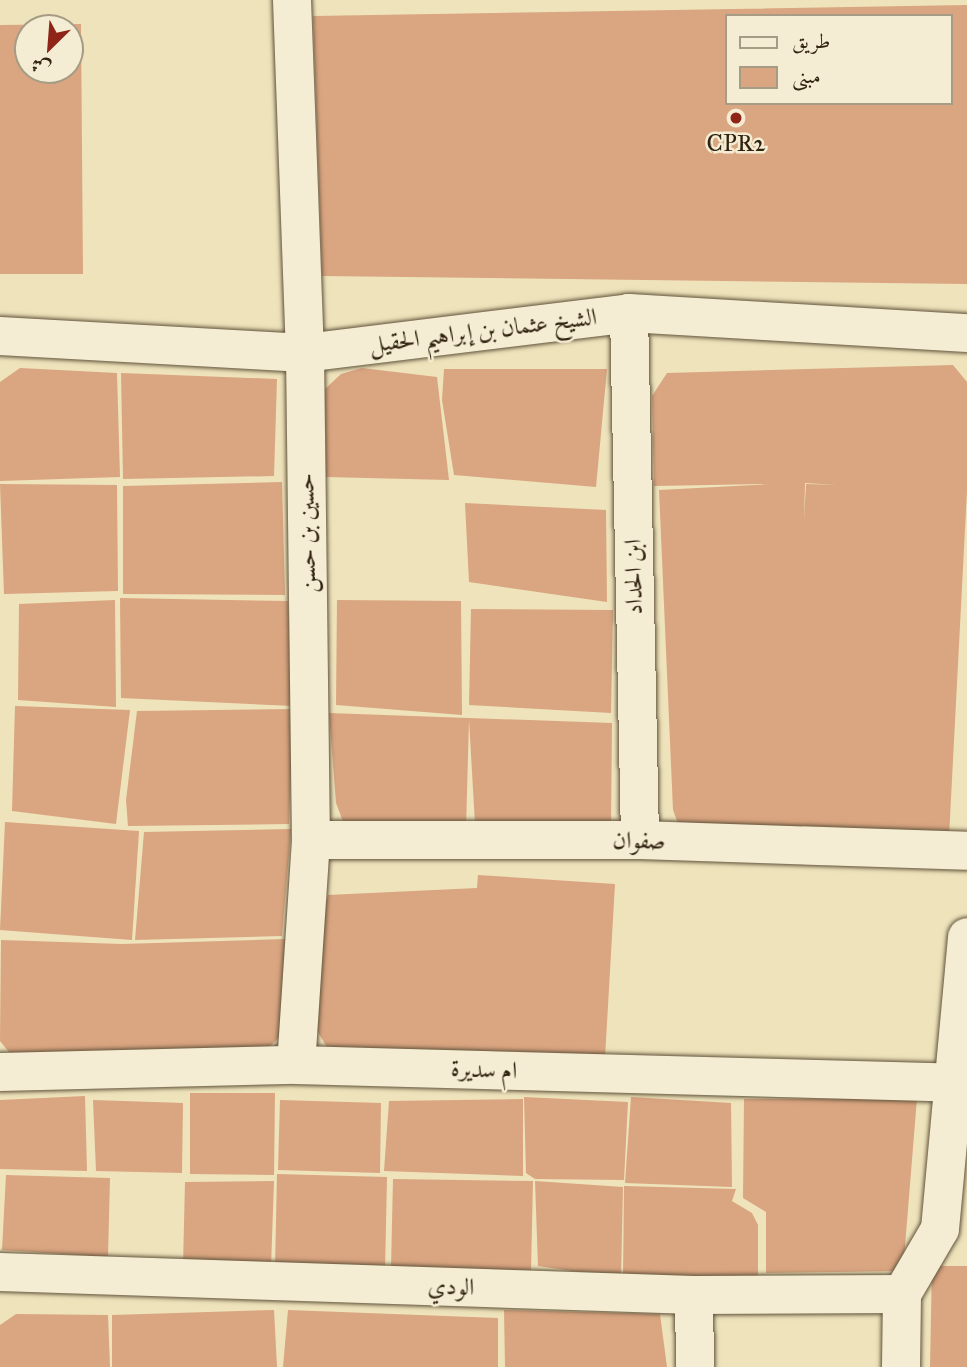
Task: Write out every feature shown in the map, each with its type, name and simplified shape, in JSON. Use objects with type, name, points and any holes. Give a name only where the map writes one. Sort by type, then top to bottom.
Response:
[{"type":"street","name":"حسين بن حسن","points":[[292,0],[305,354],[311,840],[296,1065]]},
{"type":"street","name":"الشيخ عثمان بن إبراهيم الحقيل","points":[[0,336],[305,354],[629,313],[967,333]]},
{"type":"street","name":"ابن الحداد","points":[[629,313],[640,840]]},
{"type":"street","name":"صفوان","points":[[311,840],[640,840],[967,851]]},
{"type":"street","points":[[901,1367],[902,1294],[954,1228],[967,937]]},
{"type":"street","name":"ام سديرة","points":[[0,1072],[296,1065],[962,1083]]},
{"type":"street","name":"الودي","points":[[0,1272],[694,1295],[902,1294]]},
{"type":"street","points":[[694,1295],[695,1367]]},
{"type":"building","points":[[967,5],[967,284],[322,276],[313,16]]},
{"type":"building","points":[[0,25],[14,25],[14,84],[81,84],[83,274],[0,274]]},
{"type":"building","points":[[953,365],[967,382],[967,491],[949,837],[680,829],[673,810],[659,490],[771,484],[654,486],[652,396],[667,373]],"holes":[[[805,483],[837,485],[806,484],[804,521]]]},
{"type":"building","points":[[20,368],[117,373],[120,477],[0,481],[0,382]]},
{"type":"building","points":[[362,368],[437,377],[449,480],[326,477],[325,389],[341,374]]},
{"type":"building","points":[[444,369],[607,369],[596,487],[454,475],[442,400]]},
{"type":"building","points":[[121,373],[277,379],[274,476],[123,479]]},
{"type":"building","points":[[282,482],[285,595],[123,594],[123,486]]},
{"type":"building","points":[[0,484],[117,485],[118,591],[4,594]]},
{"type":"building","points":[[465,503],[606,510],[607,602],[469,582]]},
{"type":"building","points":[[120,598],[288,601],[293,706],[121,698]]},
{"type":"building","points":[[115,600],[116,707],[18,700],[19,604]]},
{"type":"building","points":[[337,600],[461,601],[462,715],[336,705]]},
{"type":"building","points":[[471,609],[613,610],[611,713],[469,705]]},
{"type":"building","points":[[15,706],[130,710],[116,824],[12,811]]},
{"type":"building","points":[[293,709],[289,824],[128,826],[126,800],[137,711]]},
{"type":"building","points":[[329,713],[612,723],[611,829],[475,824],[469,720],[466,829],[344,824],[336,803]]},
{"type":"building","points":[[5,822],[139,831],[132,940],[0,930]]},
{"type":"building","points":[[291,829],[282,936],[135,940],[144,832]]},
{"type":"building","points":[[478,875],[615,884],[605,1058],[333,1057],[316,1029],[313,956],[328,895],[477,888]]},
{"type":"building","points":[[285,939],[280,1037],[261,1054],[12,1056],[0,1041],[1,940],[122,944]]},
{"type":"building","points":[[190,1093],[275,1093],[274,1175],[190,1174]]},
{"type":"building","points":[[85,1096],[87,1171],[0,1169],[0,1100]]},
{"type":"building","points":[[524,1097],[628,1102],[624,1180],[535,1179],[526,1173]]},
{"type":"building","points":[[631,1097],[731,1103],[732,1187],[625,1183]]},
{"type":"building","points":[[917,1098],[903,1271],[766,1273],[766,1212],[743,1198],[744,1099]]},
{"type":"building","points":[[523,1099],[523,1176],[384,1171],[389,1101]]},
{"type":"building","points":[[93,1100],[183,1103],[182,1173],[96,1171]]},
{"type":"building","points":[[280,1100],[381,1103],[380,1173],[278,1170]]},
{"type":"building","points":[[277,1174],[387,1177],[385,1271],[275,1269]]},
{"type":"building","points":[[6,1175],[110,1178],[108,1257],[2,1250]]},
{"type":"building","points":[[393,1179],[533,1181],[531,1270],[391,1268]]},
{"type":"building","points":[[274,1181],[271,1267],[183,1266],[185,1182]]},
{"type":"building","points":[[535,1181],[623,1187],[621,1278],[538,1266]]},
{"type":"building","points":[[624,1186],[736,1189],[732,1201],[752,1213],[758,1225],[758,1281],[623,1278]]},
{"type":"building","points":[[932,1266],[967,1266],[967,1367],[930,1367]]},
{"type":"building","points":[[274,1310],[277,1367],[112,1367],[112,1315]]},
{"type":"building","points":[[288,1310],[498,1318],[498,1367],[283,1367]]},
{"type":"building","points":[[504,1310],[660,1314],[667,1367],[505,1367]]},
{"type":"building","points":[[16,1314],[108,1315],[110,1367],[0,1367],[0,1325]]},
{"type":"place","name":"CPR2","points":[[736,118]]}]
